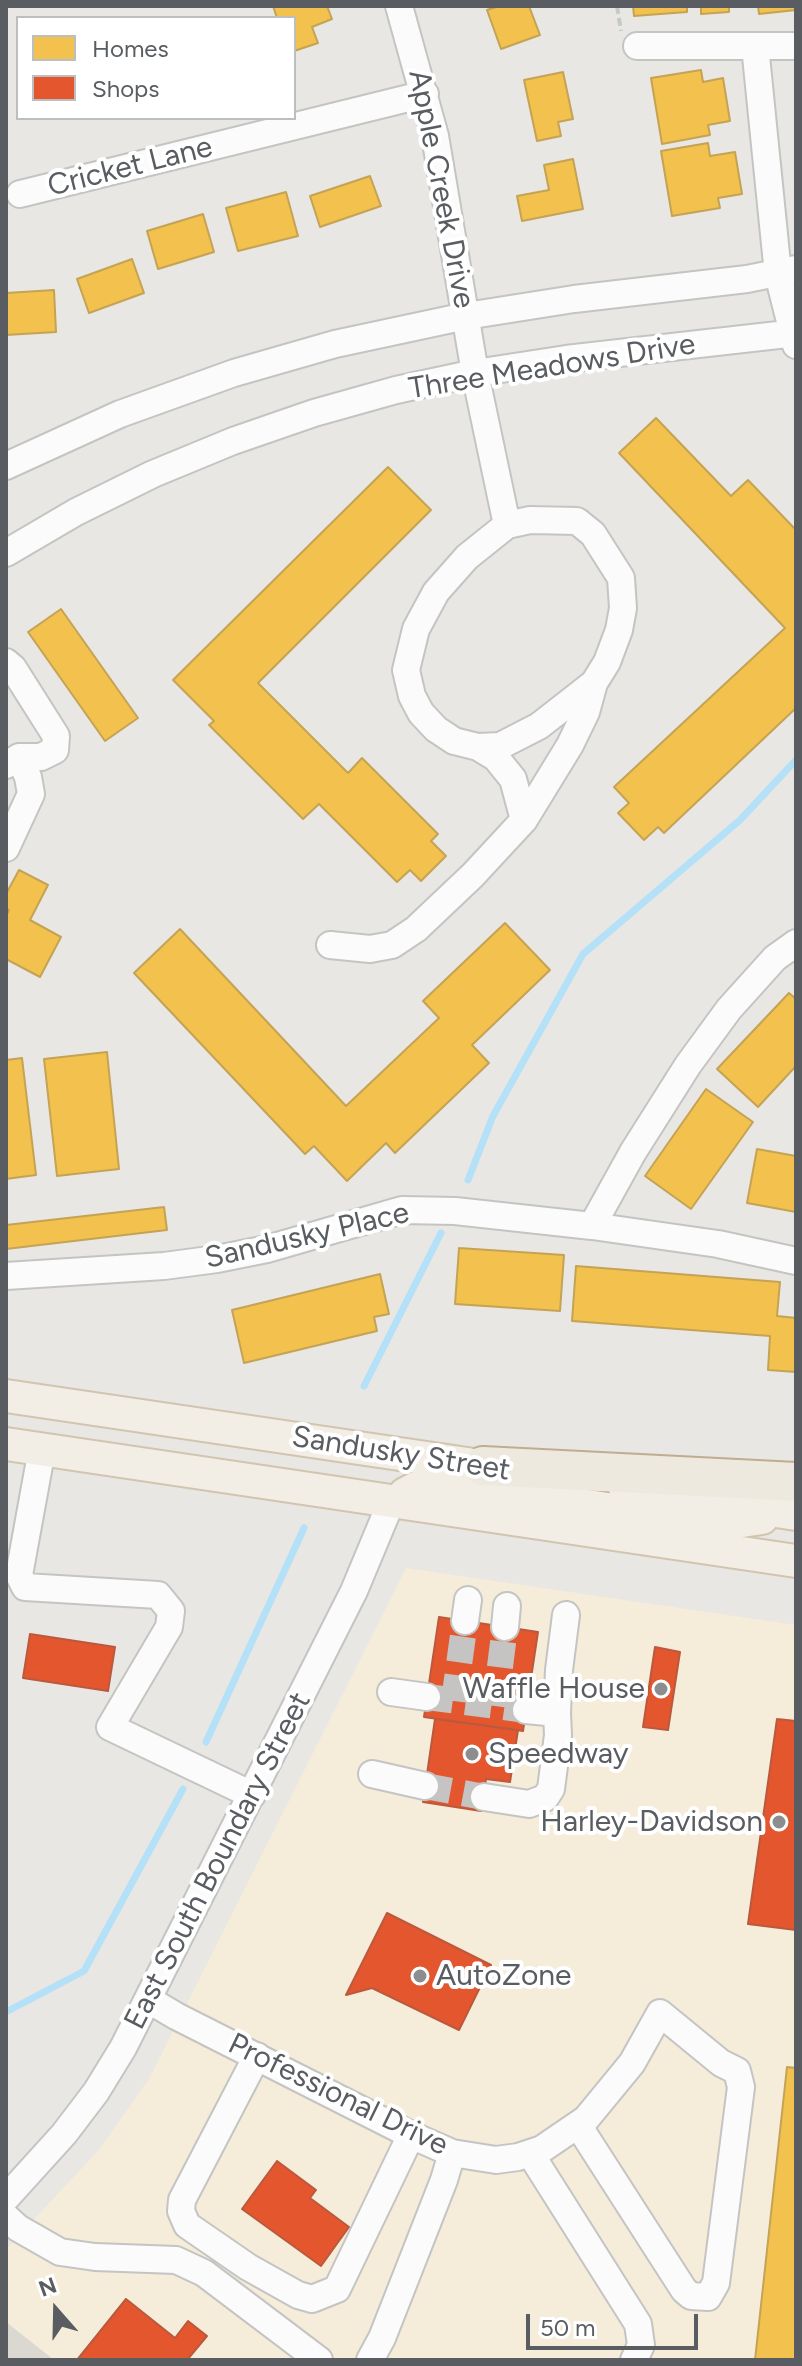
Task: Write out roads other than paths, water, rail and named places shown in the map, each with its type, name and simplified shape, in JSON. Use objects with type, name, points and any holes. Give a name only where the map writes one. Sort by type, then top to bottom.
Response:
[{"type":"highway","points":[[483,1466],[795,1503]]},
{"type":"main road","name":"Sandusky Street","points":[[6,1396],[483,1466]]},
{"type":"main road","name":"Sandusky Street","points":[[6,1444],[796,1561]]},
{"type":"main road","points":[[392,1500],[420,1486],[453,1486],[716,1525],[795,1503]]},
{"type":"street","name":"Apple Creek Drive","points":[[399,6],[425,94],[475,373],[507,525]]},
{"type":"street","points":[[637,46],[796,46]]},
{"type":"street","points":[[755,46],[795,337]]},
{"type":"street","name":"Cricket Lane","points":[[20,194],[425,94]]},
{"type":"street","name":"Three Meadows Drive","points":[[6,466],[120,414],[234,373],[335,344],[466,316],[787,272]]},
{"type":"street","name":"Three Meadows Drive","points":[[6,553],[76,512],[153,474],[233,441],[396,390],[475,373],[566,359],[795,337]]},
{"type":"street","points":[[330,945],[370,949],[392,945],[416,929],[473,875],[524,820],[570,745],[586,712],[594,683],[607,662],[619,630],[623,608],[621,578],[593,534],[577,521],[530,520],[507,525],[467,557],[436,592],[416,629],[406,670],[412,696],[421,713],[436,729],[454,741],[478,747],[500,746],[539,726],[594,683]]},
{"type":"street","points":[[6,662],[13,668],[56,736],[55,750],[41,757],[10,757]]},
{"type":"street","points":[[478,747],[496,758],[513,779],[524,820]]},
{"type":"street","points":[[6,848],[31,794],[28,777],[10,757]]},
{"type":"street","points":[[592,1226],[633,1152],[696,1053],[775,958],[796,943]]},
{"type":"street","name":"Sandusky Place","points":[[6,1276],[164,1266],[217,1259],[267,1249],[402,1210],[455,1211],[592,1226],[718,1244],[796,1261]]},
{"type":"street","points":[[42,1449],[19,1575],[25,1587],[158,1595],[171,1611],[169,1627],[110,1727],[252,1795]]},
{"type":"street","name":"East South Boundary Street","points":[[6,2198],[64,2134],[96,2092],[149,2000],[354,1591],[392,1500]]},
{"type":"street","points":[[484,1797],[529,1804],[545,1798],[551,1789],[566,1615]]},
{"type":"street","points":[[391,1692],[427,1697]]},
{"type":"street","points":[[526,1710],[557,1713]]},
{"type":"street","points":[[372,1774],[425,1786]]},
{"type":"street","name":"Professional Drive","points":[[149,2000],[411,2135],[452,2153],[496,2160],[530,2153],[552,2144],[578,2125],[609,2094],[632,2063],[660,2013],[721,2063],[737,2071],[741,2087],[716,2283],[708,2297],[691,2296],[684,2290],[578,2125]]},
{"type":"street","points":[[257,2056],[182,2200],[181,2211],[187,2225],[248,2267],[298,2295],[312,2299],[337,2289],[411,2135]]},
{"type":"street","points":[[370,2360],[388,2324],[452,2153]]},
{"type":"street","points":[[530,2153],[638,2324],[641,2345],[634,2360]]},
{"type":"street","points":[[6,2217],[18,2228],[60,2252],[95,2257],[176,2260],[204,2273],[319,2360]]},
{"type":"waterway","points":[[468,1180],[493,1116],[583,954],[740,820],[796,760]]},
{"type":"waterway","points":[[364,1386],[441,1233]]},
{"type":"waterway","points":[[206,1742],[304,1528]]},
{"type":"waterway","points":[[6,2012],[84,1971],[183,1789]]},
{"type":"tunnel","points":[[454,1701],[465,1621]]},
{"type":"tunnel","points":[[495,1706],[505,1627]]},
{"type":"tunnel","points":[[427,1697],[526,1710]]},
{"type":"tunnel","points":[[425,1786],[484,1797]]},
{"type":"place","name":"Waffle House","points":[[661,1689]]},
{"type":"place","name":"Speedway","points":[[472,1754]]},
{"type":"place","name":"Harley-Davidson","points":[[779,1822]]},
{"type":"place","name":"AutoZone","points":[[420,1976]]}]
